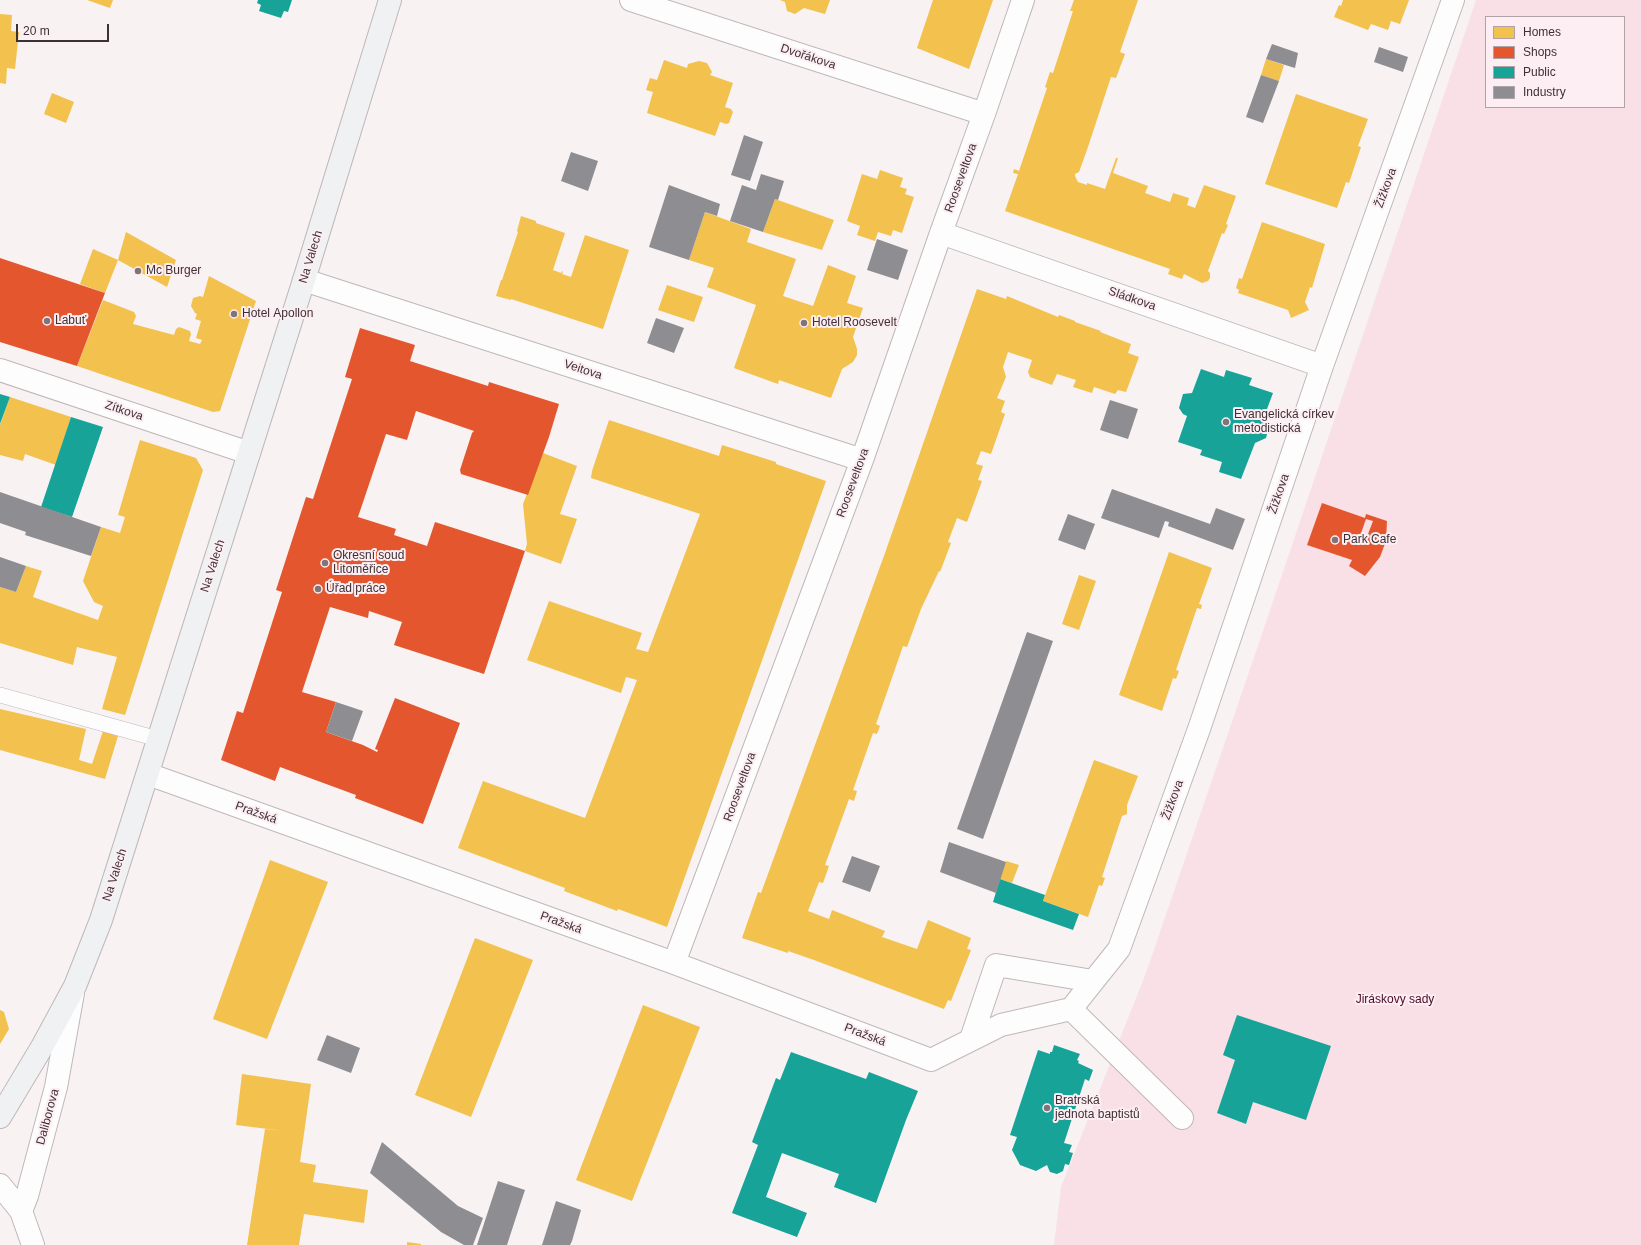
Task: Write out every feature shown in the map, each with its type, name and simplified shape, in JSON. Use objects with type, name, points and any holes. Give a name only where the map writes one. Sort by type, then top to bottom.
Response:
[{"type":"main road","name":"Na Valech","points":[[0,1116],[42,1047],[75,986],[101,920],[304,280],[390,0]]},
{"type":"street","name":"Dvořákova","points":[[631,0],[984,114]]},
{"type":"street","name":"Rooseveltova","points":[[674,963],[862,460],[1023,0]]},
{"type":"street","name":"Žižkova","points":[[1071,1008],[1119,949],[1199,729],[1322,366],[1453,0]]},
{"type":"street","name":"Sládkova","points":[[941,233],[1322,366]]},
{"type":"street","name":"Veitova","points":[[304,280],[862,460]]},
{"type":"street","name":"Zítkova","points":[[0,370],[249,453]]},
{"type":"street","name":"Pražská","points":[[148,774],[674,963],[932,1060],[971,1039]]},
{"type":"street","points":[[971,1039],[996,965],[1093,981]]},
{"type":"street","name":"Daliborova","points":[[22,1211],[56,1087],[75,986]]},
{"type":"street","points":[[971,1039],[1001,1024],[1071,1008],[1182,1118]]},
{"type":"street","points":[[0,1185],[22,1211],[33,1245]]},
{"type":"lane","points":[[0,695],[158,739]]},
{"type":"green space","name":"Jiráskovy sady","points":[[1476,0],[1641,0],[1641,1245],[1054,1245],[1061,1187],[1146,973]]},
{"type":"building: Homes","points":[[87,0],[113,0],[110,8]]},
{"type":"building: Homes","points":[[780,0],[830,0],[825,14],[804,8],[795,14],[787,11],[785,2]]},
{"type":"building: Homes","points":[[933,0],[993,0],[969,69],[917,48]]},
{"type":"building: Homes","points":[[1074,0],[1138,0],[1120,52],[1125,54],[1116,78],[1111,77],[1079,172],[1075,174],[1075,176],[1078,182],[1087,185],[1087,183],[1105,189],[1116,158],[1118,158],[1113,173],[1148,186],[1145,193],[1170,202],[1173,193],[1189,198],[1187,205],[1195,208],[1204,185],[1236,196],[1226,224],[1228,225],[1224,234],[1222,233],[1208,271],[1210,273],[1210,278],[1208,281],[1202,283],[1184,274],[1182,279],[1168,274],[1170,269],[1005,211],[1018,174],[1013,173],[1014,169],[1019,171],[1047,88],[1045,87],[1050,72],[1053,73],[1073,11],[1070,11]]},
{"type":"building: Homes","points":[[1343,0],[1409,0],[1400,24],[1391,21],[1388,30],[1371,24],[1368,30],[1334,17]]},
{"type":"building: Homes","points":[[0,14],[12,15],[11,31],[19,32],[15,69],[7,68],[6,84],[0,83]]},
{"type":"building: Homes","points":[[1266,59],[1284,65],[1279,81],[1261,75]]},
{"type":"building: Homes","points":[[664,60],[687,68],[688,64],[699,61],[707,63],[712,72],[710,75],[733,83],[725,107],[731,109],[733,112],[729,123],[726,124],[720,122],[715,136],[647,113],[653,92],[646,90],[650,78],[657,80]]},
{"type":"building: Homes","points":[[52,93],[74,102],[66,123],[44,114]]},
{"type":"building: Homes","points":[[1296,94],[1368,119],[1358,146],[1361,147],[1349,183],[1346,182],[1337,208],[1265,184]]},
{"type":"building: Homes","points":[[880,170],[903,178],[900,187],[907,189],[905,194],[914,197],[902,233],[893,230],[891,236],[878,232],[875,241],[857,235],[860,226],[847,221],[862,174],[877,179]]},
{"type":"building: Homes","points":[[775,199],[834,220],[822,250],[763,232]]},
{"type":"building: Homes","name":"Hotel Roosevelt","points":[[705,212],[751,229],[747,242],[796,259],[783,296],[813,306],[828,265],[856,276],[847,303],[863,308],[853,337],[857,349],[857,355],[853,362],[842,369],[831,398],[779,380],[778,384],[734,368],[756,305],[707,287],[714,268],[689,260]]},
{"type":"building: Homes","points":[[521,216],[565,233],[553,270],[561,273],[562,271],[562,274],[571,277],[585,235],[629,250],[603,329],[511,299],[496,296],[518,232]]},
{"type":"building: Homes","points":[[1262,222],[1325,244],[1312,288],[1310,287],[1305,302],[1309,310],[1291,318],[1288,310],[1238,293],[1239,290],[1236,288],[1239,278],[1242,279]]},
{"type":"building: Homes","points":[[126,232],[176,260],[167,287],[118,260]]},
{"type":"building: Homes","points":[[93,249],[118,260],[105,293],[80,284]]},
{"type":"building: Homes","points":[[209,276],[256,301],[220,411],[213,412],[77,366],[103,300],[134,312],[136,316],[133,324],[174,335],[176,329],[179,327],[190,331],[191,334],[189,341],[200,344],[202,340],[196,338],[201,321],[195,319],[197,314],[191,306],[193,298],[200,296],[203,297]]},
{"type":"building: Homes","points":[[667,285],[703,297],[694,322],[658,310]]},
{"type":"building: Homes","points":[[977,289],[1006,299],[1007,296],[1058,317],[1059,315],[1101,331],[1100,332],[1131,344],[1128,353],[1139,357],[1126,392],[1118,390],[1115,394],[1094,387],[1092,393],[1073,387],[1076,380],[1057,374],[1052,385],[1030,377],[1028,372],[1032,360],[1008,352],[1003,367],[1006,377],[997,398],[1005,401],[1001,412],[1005,414],[991,454],[981,451],[976,464],[983,466],[978,480],[982,481],[967,522],[957,518],[948,542],[951,543],[940,572],[939,571],[921,609],[907,647],[903,646],[876,724],[880,726],[877,734],[873,733],[853,790],[857,791],[854,801],[849,799],[825,865],[829,866],[823,883],[819,882],[808,911],[829,919],[832,910],[885,931],[882,937],[917,949],[928,920],[971,938],[967,949],[971,950],[951,1001],[948,1000],[944,1009],[814,960],[742,938],[758,892],[761,893],[885,553]]},
{"type":"building: Homes","points":[[10,397],[71,417],[56,465],[25,454],[23,461],[0,455],[0,425]]},
{"type":"building: Homes","points":[[609,420],[719,456],[722,445],[776,462],[776,464],[826,481],[667,927],[618,909],[617,911],[564,891],[565,888],[458,848],[483,781],[585,818],[637,680],[626,677],[621,693],[527,660],[549,601],[642,633],[636,649],[648,652],[700,514],[591,478]]},
{"type":"building: Homes","points":[[140,440],[196,458],[203,470],[125,715],[102,709],[117,657],[77,647],[73,665],[0,643],[0,587],[16,592],[26,566],[42,571],[33,597],[98,620],[103,606],[94,602],[83,581],[101,527],[120,533],[125,517],[118,515]]},
{"type":"building: Homes","points":[[543,453],[577,466],[560,514],[577,519],[561,564],[525,551],[527,544],[523,504]]},
{"type":"building: Homes","points":[[1169,552],[1212,568],[1199,604],[1202,605],[1201,609],[1197,608],[1176,670],[1179,671],[1176,679],[1173,678],[1162,711],[1119,695]]},
{"type":"building: Homes","points":[[1079,575],[1096,581],[1079,630],[1062,624]]},
{"type":"building: Homes","points":[[0,709],[86,729],[79,760],[92,764],[103,731],[118,736],[105,779],[0,750]]},
{"type":"building: Homes","points":[[1094,760],[1138,776],[1127,805],[1127,814],[1122,816],[1102,877],[1105,878],[1102,886],[1099,885],[1088,917],[1043,901]]},
{"type":"building: Homes","points":[[270,860],[328,882],[267,1039],[213,1019]]},
{"type":"building: Homes","points":[[1006,861],[1019,865],[1012,883],[1000,879]]},
{"type":"building: Homes","points":[[475,938],[533,960],[471,1117],[415,1095]]},
{"type":"building: Homes","points":[[643,1005],[700,1027],[632,1201],[576,1180]]},
{"type":"building: Homes","points":[[0,1010],[4,1012],[9,1029],[0,1044]]},
{"type":"building: Homes","points":[[242,1074],[311,1084],[300,1162],[316,1165],[313,1182],[368,1190],[364,1223],[304,1214],[299,1245],[247,1245],[265,1129],[284,1131],[236,1125]]},
{"type":"building: Homes","points":[[407,1242],[421,1244],[421,1245],[407,1245]]},
{"type":"building: Shops","name":"Labuť","points":[[0,258],[105,293],[77,366],[0,342]]},
{"type":"building: Shops","points":[[360,328],[415,345],[410,361],[488,386],[489,382],[559,404],[528,495],[461,474],[460,470],[472,433],[474,431],[416,411],[407,440],[386,434],[358,517],[396,529],[394,535],[427,546],[435,522],[525,551],[484,674],[394,645],[402,622],[369,611],[368,618],[330,607],[302,692],[336,702],[326,732],[363,745],[377,752],[378,750],[375,749],[395,698],[460,723],[423,824],[355,798],[356,795],[280,767],[275,781],[221,760],[237,711],[243,713],[282,592],[276,590],[306,497],[313,499],[352,379],[345,377]]},
{"type":"building: Shops","name":"Park Cafe","points":[[1322,503],[1365,518],[1366,514],[1387,521],[1386,541],[1380,557],[1365,576],[1349,566],[1352,560],[1307,545]],"holes":[[[1366,519],[1373,521],[1365,542],[1359,539]]]},
{"type":"building: Public","points":[[258,0],[292,0],[288,12],[284,11],[281,18],[259,11],[261,5],[257,3]]},
{"type":"building: Public","name":"Evangelická církev metodistická","points":[[1201,369],[1224,377],[1226,370],[1252,378],[1249,385],[1273,393],[1264,417],[1269,427],[1266,438],[1255,443],[1241,479],[1219,472],[1222,462],[1200,455],[1202,450],[1178,442],[1187,416],[1183,414],[1179,408],[1183,394],[1192,393]]},
{"type":"building: Public","points":[[0,394],[10,397],[0,424]]},
{"type":"building: Public","points":[[71,417],[103,427],[72,517],[41,507]]},
{"type":"building: Public","points":[[1000,879],[1045,895],[1043,901],[1079,914],[1073,930],[993,902]]},
{"type":"building: Public","points":[[1237,1015],[1331,1046],[1306,1120],[1253,1102],[1246,1124],[1217,1113],[1235,1060],[1223,1055]]},
{"type":"building: Public","name":"Bratrská jednota baptistů","points":[[1054,1045],[1080,1054],[1077,1060],[1079,1061],[1078,1063],[1093,1070],[1089,1081],[1085,1079],[1064,1143],[1072,1145],[1069,1152],[1073,1153],[1069,1165],[1065,1164],[1063,1171],[1057,1174],[1050,1172],[1047,1165],[1036,1171],[1020,1165],[1012,1150],[1017,1137],[1010,1135],[1038,1050],[1050,1054]]},
{"type":"building: Public","points":[[791,1052],[866,1079],[869,1072],[918,1091],[876,1203],[834,1187],[839,1174],[782,1153],[766,1197],[807,1213],[797,1237],[732,1213],[758,1145],[752,1142],[776,1078],[780,1080]]},
{"type":"building: Industry","points":[[1272,44],[1298,53],[1295,68],[1266,59]]},
{"type":"building: Industry","points":[[1379,47],[1408,57],[1403,72],[1374,62]]},
{"type":"building: Industry","points":[[1261,75],[1279,81],[1263,123],[1246,117]]},
{"type":"building: Industry","points":[[744,135],[763,142],[750,181],[731,175]]},
{"type":"building: Industry","points":[[571,152],[598,161],[588,191],[561,181]]},
{"type":"building: Industry","points":[[761,174],[784,181],[778,200],[775,199],[763,232],[730,221],[742,185],[756,190]]},
{"type":"building: Industry","points":[[669,185],[720,204],[717,216],[705,212],[689,260],[649,247]]},
{"type":"building: Industry","points":[[877,239],[908,250],[898,280],[867,270]]},
{"type":"building: Industry","points":[[656,318],[684,328],[674,353],[647,343]]},
{"type":"building: Industry","points":[[1110,400],[1138,409],[1128,439],[1100,430]]},
{"type":"building: Industry","points":[[1112,489],[1210,524],[1216,508],[1245,519],[1233,550],[1168,526],[1169,522],[1165,521],[1159,538],[1101,518]]},
{"type":"building: Industry","points":[[0,492],[101,527],[91,556],[25,535],[26,532],[0,523]]},
{"type":"building: Industry","points":[[1068,514],[1095,524],[1085,550],[1058,540]]},
{"type":"building: Industry","points":[[0,557],[26,566],[16,592],[0,587]]},
{"type":"building: Industry","points":[[1027,632],[1053,641],[983,839],[957,829]]},
{"type":"building: Industry","points":[[336,702],[363,711],[352,741],[326,732]]},
{"type":"building: Industry","points":[[949,842],[1006,862],[996,893],[940,872]]},
{"type":"building: Industry","points":[[852,856],[880,866],[870,892],[842,882]]},
{"type":"building: Industry","points":[[327,1035],[360,1048],[351,1073],[317,1060]]},
{"type":"building: Industry","points":[[382,1142],[458,1206],[483,1218],[473,1245],[464,1245],[441,1232],[370,1173]]},
{"type":"building: Industry","points":[[498,1181],[525,1190],[507,1245],[477,1245]]},
{"type":"building: Industry","points":[[556,1201],[581,1210],[572,1241],[570,1245],[542,1245]]},
{"type":"place","name":"Mc Burger","points":[[138,271]]},
{"type":"place","name":"Hotel Apollon","points":[[234,314]]},
{"type":"place","name":"Labuť","points":[[47,321]]},
{"type":"place","name":"Hotel Roosevelt","points":[[804,323]]},
{"type":"place","name":"Evangelická církev metodistická","points":[[1226,422]]},
{"type":"place","name":"Park Cafe","points":[[1335,540]]},
{"type":"place","name":"Okresní soud Litoměřice","points":[[325,563]]},
{"type":"place","name":"Úřad práce","points":[[318,589]]},
{"type":"place","name":"Bratrská jednota baptistů","points":[[1047,1108]]}]
